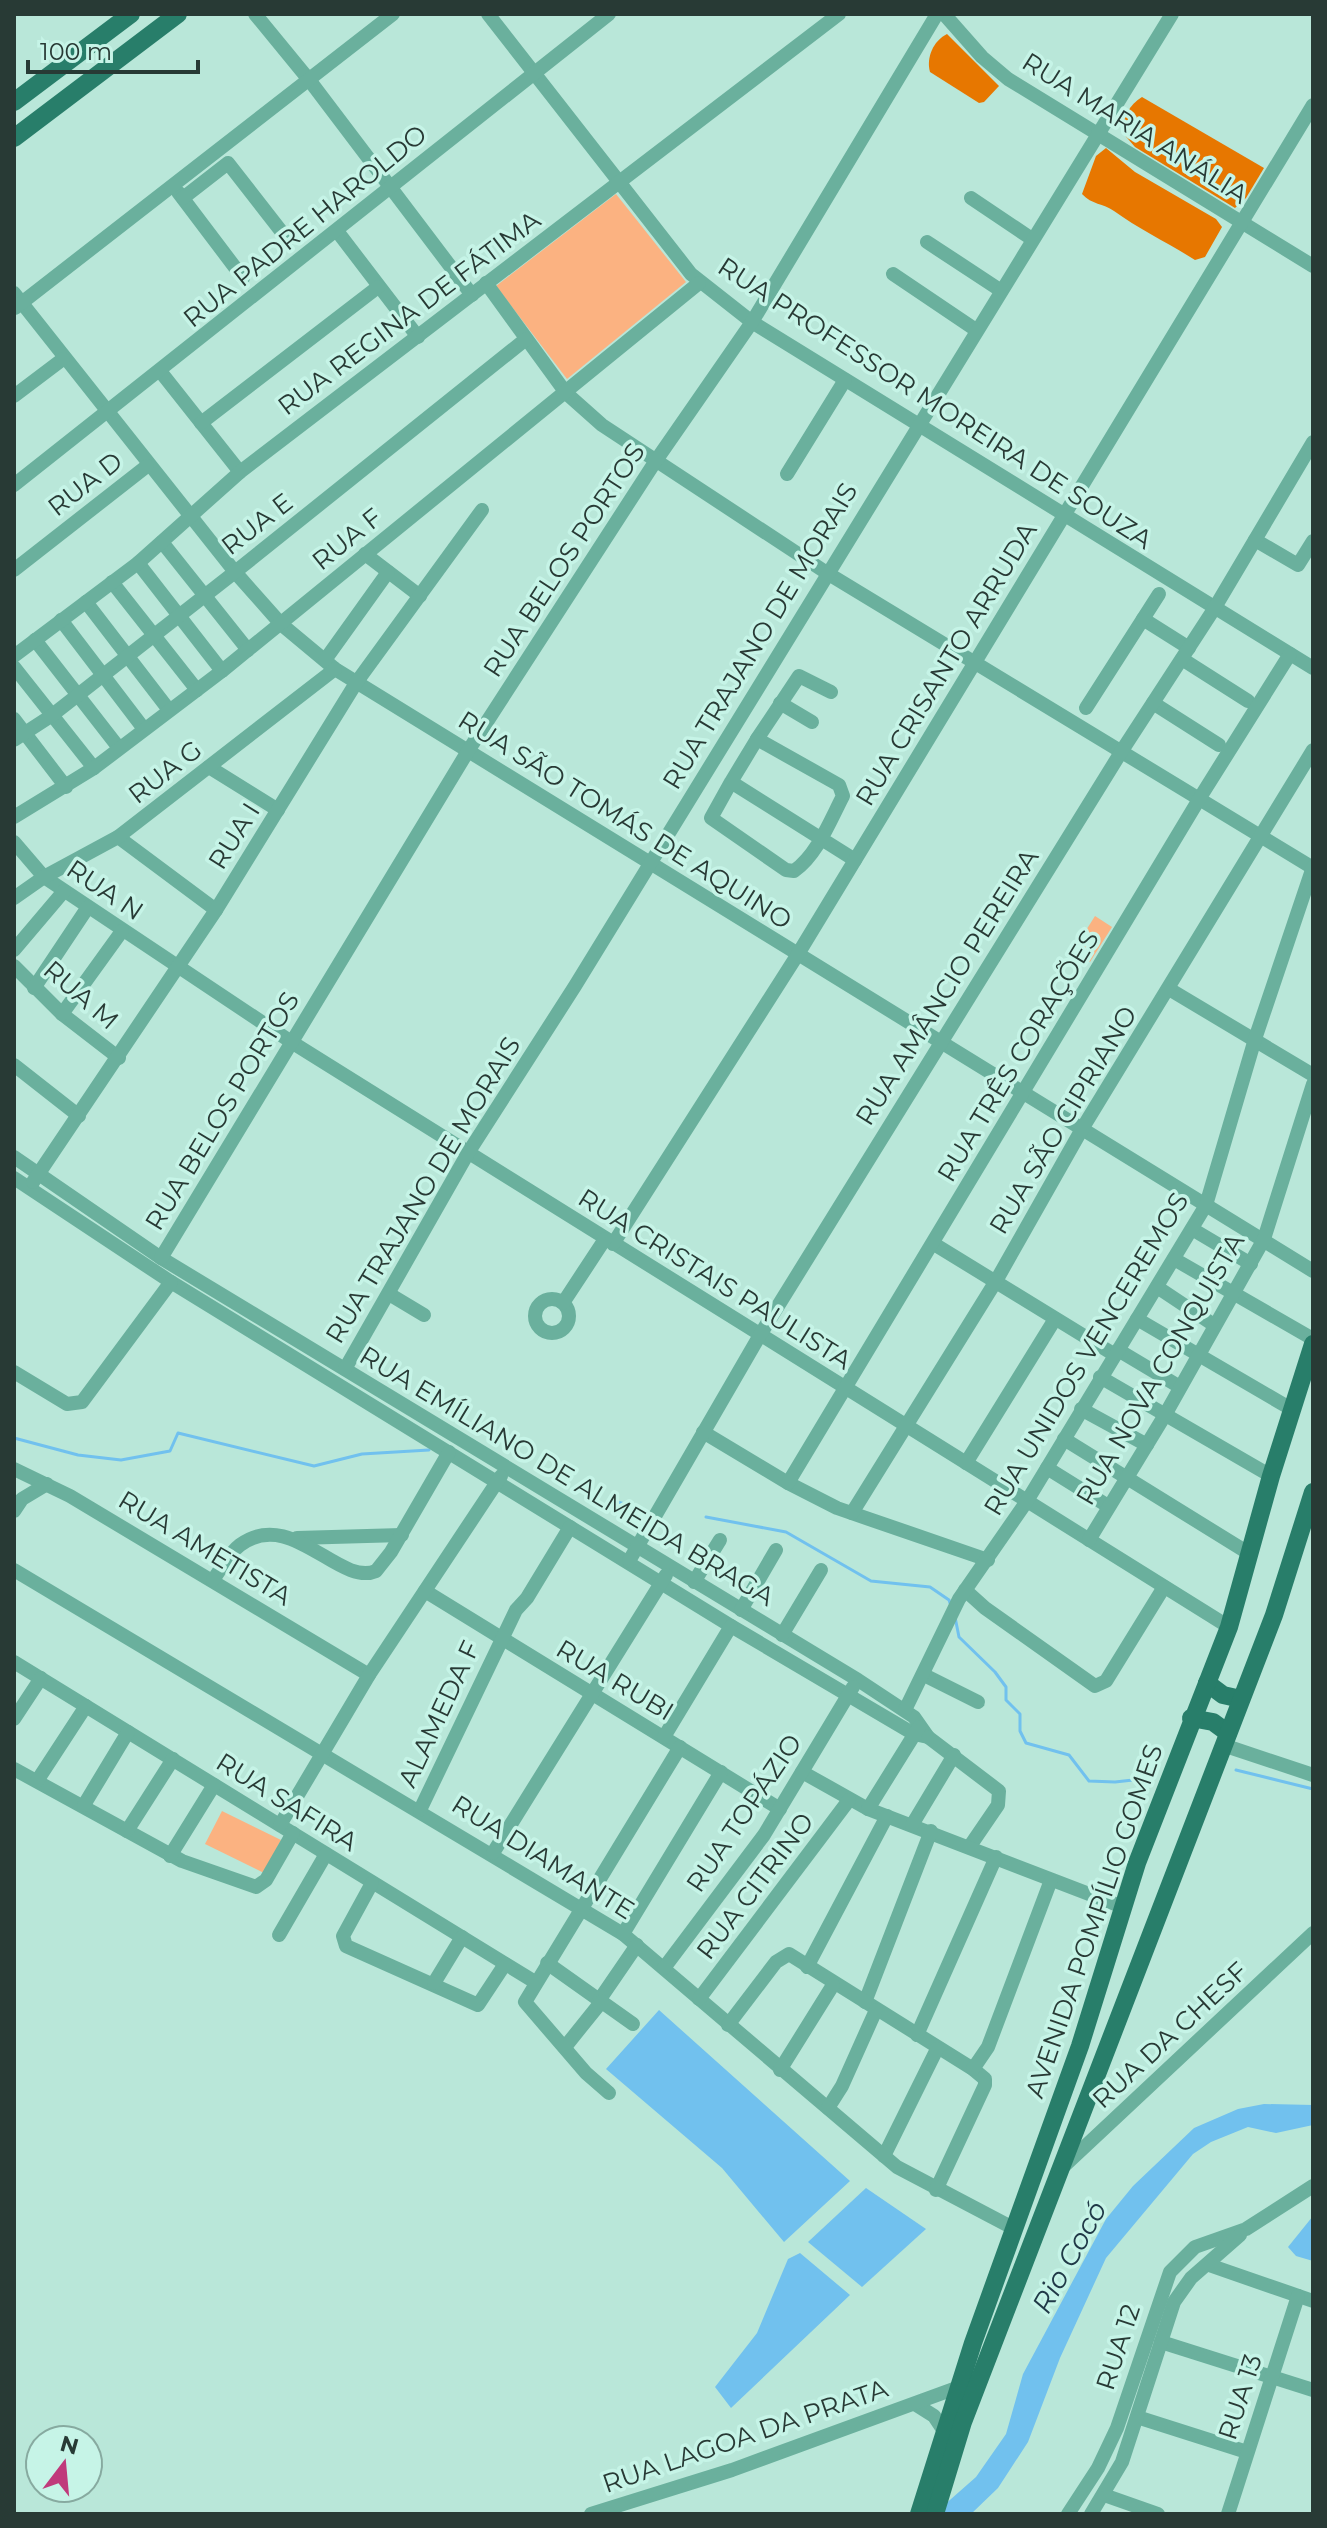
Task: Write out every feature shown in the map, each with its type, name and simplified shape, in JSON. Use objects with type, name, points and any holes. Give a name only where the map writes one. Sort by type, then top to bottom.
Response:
[{"type":"main road","points":[[14,102],[131,14]]},
{"type":"main road","points":[[14,138],[178,14]]},
{"type":"main road","name":"AVENIDA POMPÍLIO GOMES","points":[[928,2509],[944,2431],[959,2387],[1080,2046],[1123,1907],[1191,1718],[1229,1627],[1271,1476],[1313,1342]]},
{"type":"main road","name":"AVENIDA POMPÍLIO GOMES","points":[[928,2509],[1274,1615],[1313,1492]]},
{"type":"main road","points":[[1207,1683],[1223,1695],[1241,1699]]},
{"type":"main road","points":[[1191,1718],[1213,1722],[1226,1739]]},
{"type":"street","points":[[255,14],[310,81],[472,295]]},
{"type":"street","points":[[178,192],[393,14]]},
{"type":"street","name":"RUA PROFESSOR MOREIRA DE SOUZA","points":[[488,14],[531,74],[699,283],[752,322],[1313,668]]},
{"type":"street","name":"RUA PADRE HAROLDO","points":[[14,485],[609,14]]},
{"type":"street","name":"RUA REGINA DE FÁTIMA","points":[[14,656],[138,563],[240,472],[839,14]]},
{"type":"street","name":"RUA BELOS PORTOS","points":[[161,1258],[468,751],[655,462],[752,322],[937,14]]},
{"type":"street","name":"RUA MARIA ANÁLIA","points":[[944,14],[995,69],[1313,266]]},
{"type":"street","name":"RUA TRAJANO DE MORAIS","points":[[345,1369],[468,1153],[1172,14]]},
{"type":"street","name":"RUA CRISANTO ARRUDA","points":[[563,1303],[609,1242],[798,954],[1313,105]]},
{"type":"street","points":[[17,302],[178,192],[228,163],[288,240]]},
{"type":"street","points":[[178,192],[243,278]]},
{"type":"street","points":[[971,198],[1032,239]]},
{"type":"street","points":[[337,231],[418,337]]},
{"type":"street","points":[[927,242],[1000,290]]},
{"type":"street","points":[[893,274],[976,330]]},
{"type":"street","points":[[486,283],[566,393],[587,414],[655,462],[827,573],[1201,796],[1259,836],[1313,867]]},
{"type":"street","name":"RUA F","points":[[14,817],[94,768],[222,671],[699,283]]},
{"type":"street","points":[[201,423],[378,287]]},
{"type":"street","name":"RUA SÃO TOMÁS DE AQUINO","points":[[17,302],[235,572],[281,624],[330,664],[356,683],[1313,1271]]},
{"type":"street","name":"RUA E","points":[[20,737],[154,636],[526,339]]},
{"type":"street","points":[[14,396],[63,359]]},
{"type":"street","points":[[160,371],[240,472]]},
{"type":"street","points":[[787,474],[845,380]]},
{"type":"street","name":"RUA AMÂNCIO PEREIRA","points":[[629,1561],[760,1335],[1123,749],[1214,609],[1313,442]]},
{"type":"street","name":"RUA D","points":[[14,570],[147,466]]},
{"type":"street","name":"RUA I","points":[[28,1189],[216,910],[356,683],[482,510]]},
{"type":"street","points":[[1255,540],[1298,565],[1313,541]]},
{"type":"street","points":[[162,542],[248,650]]},
{"type":"street","points":[[365,554],[420,596]]},
{"type":"street","points":[[138,563],[222,671]]},
{"type":"street","name":"RUA G","points":[[14,898],[44,877],[118,837],[209,767],[330,664],[388,572]]},
{"type":"street","points":[[112,582],[197,690]]},
{"type":"street","points":[[1086,708],[1159,594]]},
{"type":"street","points":[[86,602],[169,710]]},
{"type":"street","points":[[1143,619],[1248,701]]},
{"type":"street","points":[[61,620],[144,729]]},
{"type":"street","points":[[35,640],[119,748]]},
{"type":"street","name":"RUA TRÊS CORAÇÕES","points":[[788,1483],[1201,796],[1290,654]]},
{"type":"street","points":[[14,667],[94,768]]},
{"type":"street","points":[[757,739],[842,790],[843,796],[820,839],[804,864],[794,871],[763,855],[711,818],[757,739],[799,676],[831,692]]},
{"type":"street","points":[[780,703],[812,722]]},
{"type":"street","points":[[1153,703],[1219,745]]},
{"type":"street","points":[[14,719],[20,737],[66,787]]},
{"type":"street","name":"RUA SÃO CIPRIANO","points":[[852,1513],[996,1281],[1082,1129],[1313,750]]},
{"type":"street","points":[[209,767],[278,810]]},
{"type":"street","points":[[731,782],[855,860]]},
{"type":"street","points":[[118,837],[216,910]]},
{"type":"street","name":"RUA N","points":[[14,842],[44,877],[177,968]]},
{"type":"street","name":"RUA UNIDOS VENCEREMOS","points":[[905,1710],[962,1595],[1027,1501],[1206,1205],[1255,1039],[1313,867]]},
{"type":"street","points":[[14,950],[64,891]]},
{"type":"street","points":[[34,988],[88,907]]},
{"type":"street","points":[[62,1014],[122,931]]},
{"type":"street","name":"RUA M","points":[[14,966],[62,1014],[119,1058]]},
{"type":"street","name":"RUA CRISTAIS PAULISTA","points":[[177,968],[609,1242],[1229,1627]]},
{"type":"street","points":[[1169,989],[1313,1075]]},
{"type":"street","points":[[14,1065],[79,1116]]},
{"type":"street","name":"RUA NOVA CONQUISTA","points":[[1089,1540],[1165,1415],[1264,1239],[1313,1084]]},
{"type":"street","name":"RUA EMÍLIANO DE ALMEIDA BRAGA","points":[[14,1157],[161,1258],[858,1680],[905,1710],[921,1732]]},
{"type":"street","name":"RUA EMÍLIANO DE ALMEIDA BRAGA","points":[[14,1178],[168,1279],[731,1626],[921,1732],[954,1755],[997,1787],[1000,1798],[970,1846]]},
{"type":"street","points":[[1192,1229],[1251,1264]]},
{"type":"street","points":[[934,1244],[1055,1319],[1180,1387]]},
{"type":"street","points":[[1174,1259],[1313,1342]]},
{"type":"street","points":[[154,1291],[168,1279]]},
{"type":"street","points":[[14,1372],[67,1404],[82,1402],[168,1279]]},
{"type":"street","points":[[1157,1287],[1214,1325]]},
{"type":"street","points":[[389,1294],[424,1315]]},
{"type":"street","points":[[966,1463],[1055,1319]]},
{"type":"street","points":[[1137,1319],[1293,1410]]},
{"type":"street","points":[[1100,1377],[1271,1476]]},
{"type":"street","points":[[1081,1409],[1147,1445]]},
{"type":"street","points":[[703,1432],[788,1483],[852,1513],[988,1560]]},
{"type":"street","points":[[1064,1439],[1250,1554]]},
{"type":"street","points":[[296,1538],[363,1574],[381,1566],[449,1452]]},
{"type":"street","points":[[1047,1468],[1108,1506]]},
{"type":"street","name":"RUA AMETISTA","points":[[14,1469],[47,1484],[213,1580],[369,1675]]},
{"type":"street","points":[[280,1825],[319,1754],[369,1675],[506,1469]]},
{"type":"street","points":[[14,1511],[22,1499],[47,1484]]},
{"type":"street","name":"ALAMEDA F","points":[[420,1810],[444,1767],[454,1735],[502,1637],[570,1527]]},
{"type":"street","points":[[213,1580],[237,1547],[250,1539],[402,1535]]},
{"type":"street","points":[[694,1582],[720,1540]]},
{"type":"street","points":[[741,1610],[776,1550]]},
{"type":"street","points":[[493,1853],[671,1568]]},
{"type":"street","name":"RUA DIAMANTE","points":[[14,1570],[319,1754],[493,1853],[623,1934],[884,2156],[936,2190],[1015,2229]]},
{"type":"street","points":[[782,1635],[821,1570]]},
{"type":"street","points":[[962,1595],[1095,1686],[1106,1681],[1164,1587]]},
{"type":"street","name":"RUA RUBI","points":[[425,1591],[780,1809]]},
{"type":"street","points":[[664,1737],[731,1626]]},
{"type":"street","name":"RUA SAFIRA","points":[[14,1662],[535,1982]]},
{"type":"street","points":[[924,1675],[978,1702]]},
{"type":"street","points":[[14,1719],[41,1678]]},
{"type":"street","name":"RUA TOPÁZIO","points":[[664,1968],[780,1809],[858,1680]]},
{"type":"street","points":[[37,1781],[86,1706]]},
{"type":"street","points":[[84,1805],[128,1732]]},
{"type":"street","points":[[868,1809],[921,1732]]},
{"type":"street","points":[[1226,1739],[1313,1775]]},
{"type":"street","points":[[609,2093],[586,2073],[525,2002],[680,1747]]},
{"type":"street","points":[[912,1825],[954,1755]]},
{"type":"street","points":[[127,1831],[173,1759]]},
{"type":"street","points":[[14,1769],[84,1805],[170,1856],[256,1887],[266,1880],[293,1833]]},
{"type":"street","points":[[623,1934],[721,1772]]},
{"type":"street","points":[[802,1772],[868,1809],[1123,1907]]},
{"type":"street","points":[[170,1856],[214,1785]]},
{"type":"street","name":"RUA CITRINO","points":[[699,1999],[849,1800]]},
{"type":"street","points":[[807,1967],[887,1816]]},
{"type":"street","points":[[828,2108],[842,2086],[931,1831]]},
{"type":"street","points":[[279,1935],[326,1854]]},
{"type":"street","points":[[917,2035],[996,1857]]},
{"type":"street","points":[[936,2190],[1051,1880]]},
{"type":"street","points":[[372,1883],[343,1936],[346,1946],[478,2005],[505,1964]]},
{"type":"street","name":"RUA DA CHESF","points":[[1059,2171],[1313,1933]]},
{"type":"street","points":[[434,1983],[462,1937]]},
{"type":"street","points":[[565,2047],[637,1945]]},
{"type":"street","points":[[728,2025],[780,1958],[789,1954],[833,1985],[979,2074]]},
{"type":"street","points":[[547,1963],[633,2024]]},
{"type":"street","points":[[780,2070],[833,1985]]},
{"type":"street","points":[[884,2156],[937,2049]]},
{"type":"street","name":"RUA 12","points":[[1091,2514],[1122,2462],[1180,2292],[1246,2229],[1313,2186]]},
{"type":"street","name":"RUA 12","points":[[1068,2514],[1098,2468],[1117,2428],[1170,2272],[1195,2247],[1246,2229]]},
{"type":"street","points":[[1209,2265],[1313,2301]]},
{"type":"street","name":"RUA 13","points":[[1228,2514],[1298,2296]]},
{"type":"street","points":[[1161,2342],[1313,2390]]},
{"type":"street","name":"RUA LAGOA DA PRATA","points":[[591,2514],[732,2470],[959,2387]]},
{"type":"street","name":"RUA LAGOA DA PRATA","points":[[915,2404],[934,2416],[944,2431]]},
{"type":"street","points":[[1137,2417],[1247,2452]]},
{"type":"street","points":[[1104,2495],[1149,2513]]},
{"type":"shaded area","points":[[947,34],[999,86],[984,102],[979,103],[930,72],[932,50]]},
{"type":"shaded area","points":[[1142,97],[1264,168],[1246,198],[1235,208],[1135,147],[1122,132],[1122,127],[1130,107]]},
{"type":"shaded area","points":[[1106,148],[1135,172],[1216,219],[1222,227],[1205,257],[1195,260],[1082,194],[1096,156]]},
{"type":"shaded area","points":[[616,194],[686,282],[567,379],[496,286]]},
{"type":"shaded area","points":[[1095,916],[1112,927],[1090,962],[1073,951]]},
{"type":"shaded area","points":[[222,1811],[281,1840],[264,1873],[205,1844]]},
{"type":"water","points":[[659,2010],[850,2181],[784,2242],[722,2168],[606,2069]]},
{"type":"water","name":"Rio Cocó","points":[[1264,2104],[1313,2105],[1313,2125],[1276,2133],[1248,2127],[1211,2142],[1193,2154],[1106,2258],[1060,2358],[1028,2442],[998,2488],[971,2514],[934,2514],[976,2477],[1006,2434],[1023,2374],[1106,2219],[1133,2186],[1194,2128],[1238,2109]]},
{"type":"water","points":[[866,2188],[926,2229],[862,2287],[808,2242]]},
{"type":"water","points":[[1313,2216],[1313,2261],[1296,2256],[1288,2247]]},
{"type":"water","points":[[800,2253],[850,2295],[731,2408],[715,2387],[757,2333],[788,2259]]},
{"type":"waterway","points":[[14,1438],[78,1455],[121,1460],[170,1451],[178,1433],[314,1466],[362,1454],[429,1450]]},
{"type":"waterway","points":[[610,1500],[643,1509]]},
{"type":"waterway","points":[[706,1517],[786,1532],[871,1581],[930,1587],[949,1600],[951,1606]]},
{"type":"waterway","points":[[955,1617],[959,1637],[1006,1687],[1006,1700],[1020,1714],[1020,1731],[1026,1743],[1069,1755],[1089,1781],[1151,1778]]},
{"type":"waterway","points":[[1236,1770],[1313,1789]]}]
